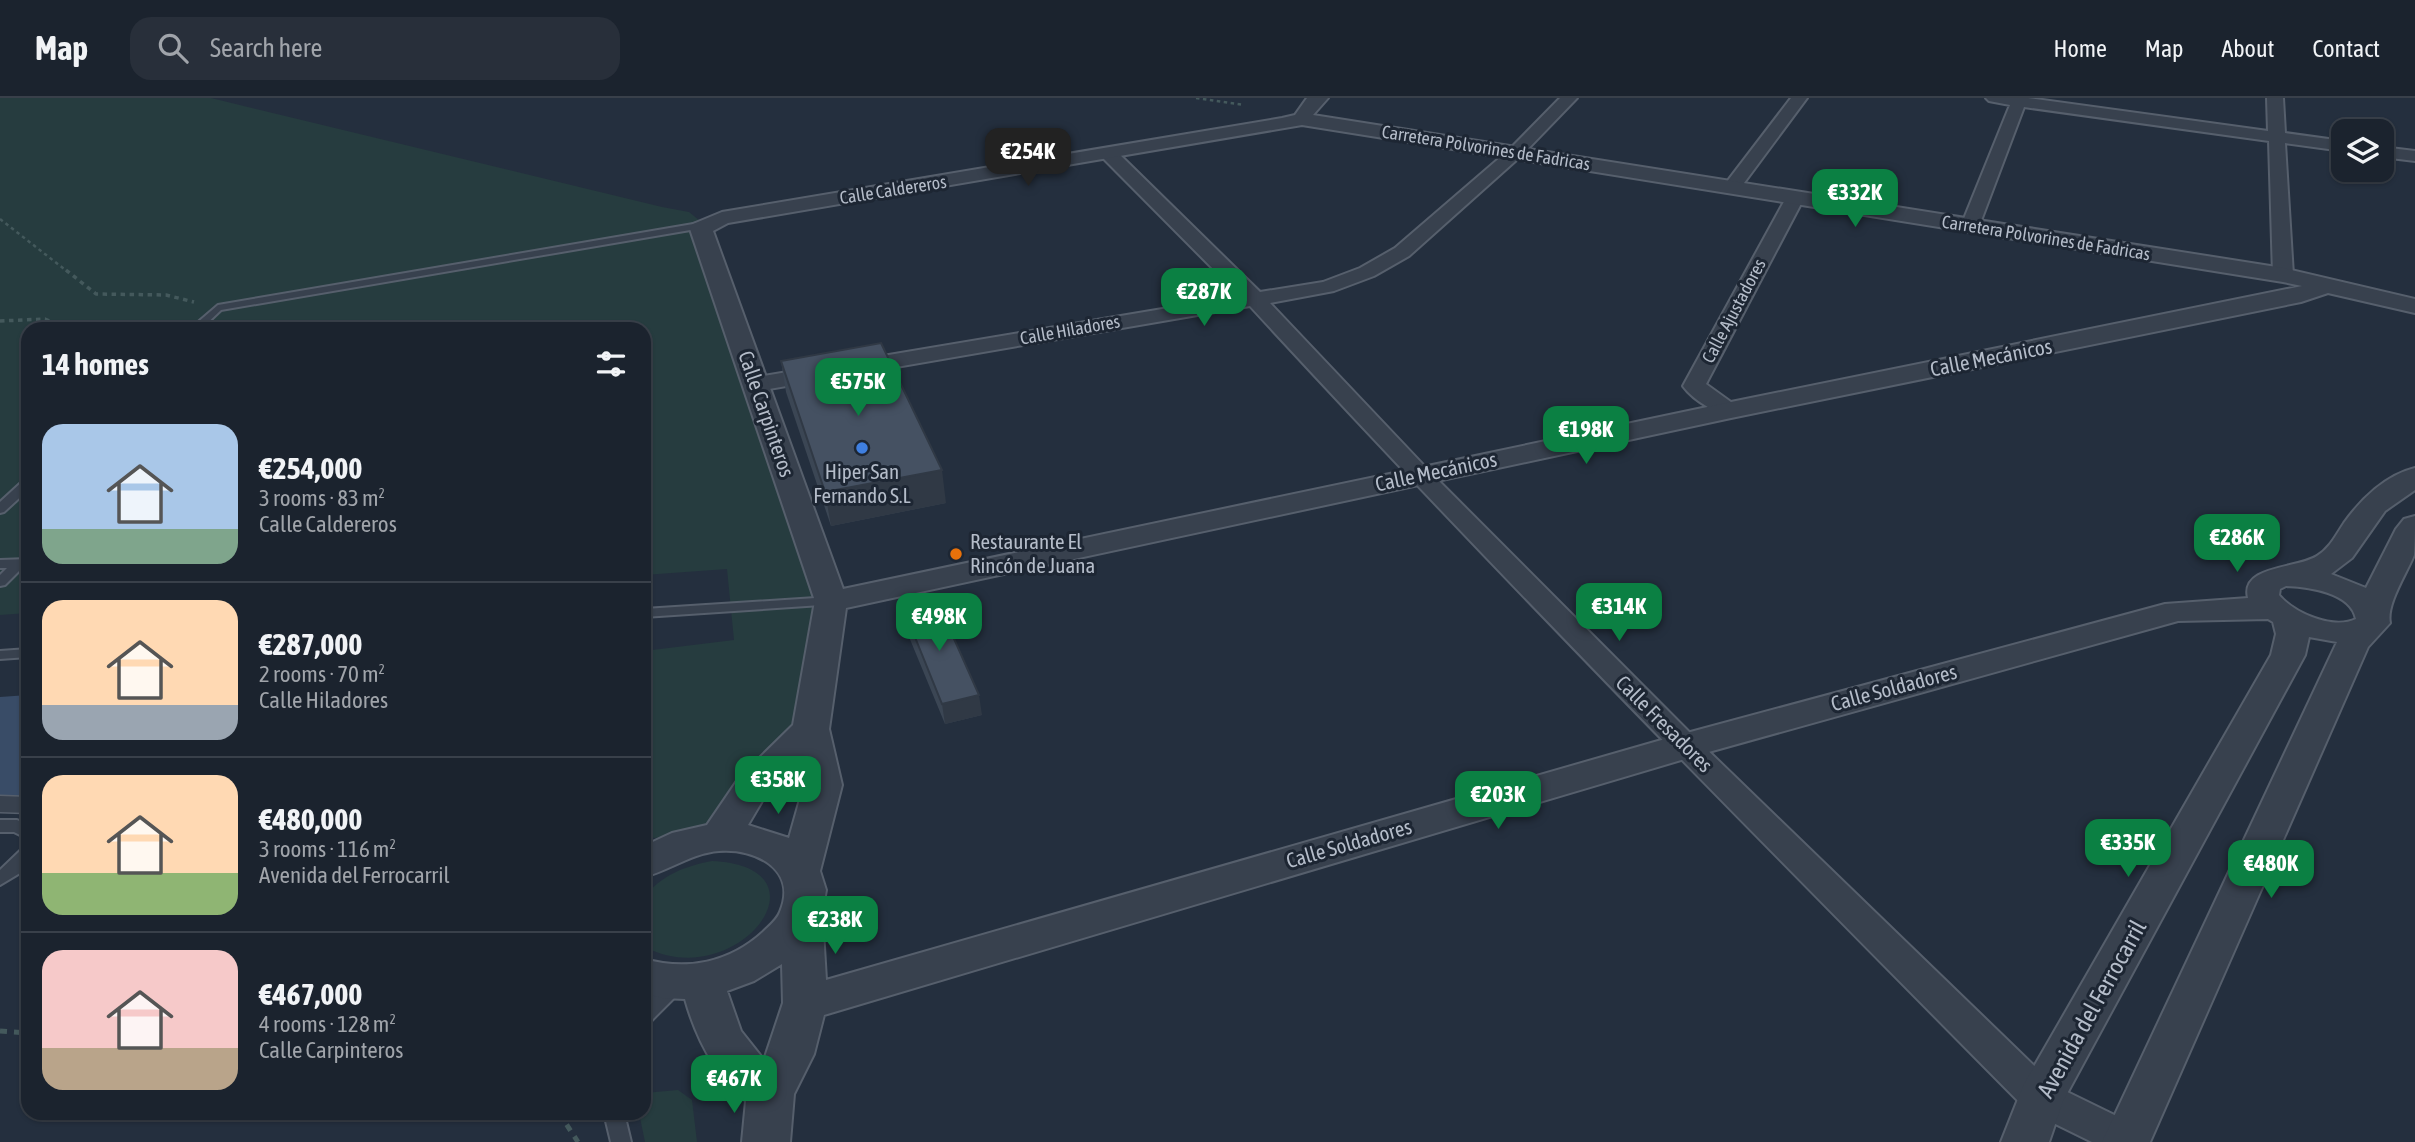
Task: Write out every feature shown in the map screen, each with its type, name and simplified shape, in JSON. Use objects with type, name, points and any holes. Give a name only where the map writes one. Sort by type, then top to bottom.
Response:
[{"type":"street","points":[[1302,119],[1309,105],[1319,98]]},
{"type":"street","name":"Calle Hiladores","points":[[757,384],[1326,287],[1367,272],[1402,252],[1516,152],[1569,98]]},
{"type":"street","points":[[1732,187],[1799,98]]},
{"type":"street","points":[[1994,98],[2331,144]]},
{"type":"street","points":[[2275,98],[2283,275]]},
{"type":"street","points":[[1970,226],[2019,100]]},
{"type":"street","name":"Carretera Polvorines de Fadricas","points":[[1302,119],[2283,275],[2415,306]]},
{"type":"street","name":"Calle Caldereros","points":[[705,225],[722,218],[1302,119]]},
{"type":"street","points":[[2394,153],[2415,156]]},
{"type":"street","name":"Calle Fresadores","points":[[1109,154],[1255,299],[1420,476],[1685,746],[2041,1098],[2127,1141]]},
{"type":"street","name":"Calle Ajustadores","points":[[1731,410],[1694,386],[1795,198]]},
{"type":"street","name":"Calle Carpinteros","points":[[705,225],[702,234],[757,384],[831,601],[811,729]]},
{"type":"street","name":"Calle Mecánicos","points":[[831,601],[1731,410],[2301,295],[2328,285]]},
{"type":"street","points":[[2294,576],[2318,570],[2337,559],[2371,509],[2415,477]]},
{"type":"street","points":[[2127,1141],[2353,643],[2370,622],[2385,581],[2415,525]]},
{"type":"street","points":[[2280,576],[2320,580],[2345,589],[2369,606],[2370,622],[2340,632],[2304,625],[2275,604],[2280,576]]},
{"type":"street","name":"Calle Soldadores","points":[[805,1003],[1685,746],[2177,611],[2200,612],[2275,604]]},
{"type":"street","name":"Avenida del Ferrocarril","points":[[2025,1142],[2041,1098],[2288,655],[2293,634],[2275,604]]},
{"type":"street","points":[[720,837],[752,788],[811,729]]},
{"type":"street","points":[[675,980],[735,971],[762,956],[786,935],[801,892],[822,785],[811,729]]},
{"type":"street","points":[[0,804],[20,824]]},
{"type":"street","points":[[651,854],[686,843],[720,837],[755,839],[783,851],[801,892],[805,1003],[790,1054],[770,1094],[766,1142]]},
{"type":"street","points":[[675,980],[715,1025],[734,1060],[748,1077],[770,1094]]},
{"type":"lane","points":[[203,322],[218,309],[705,225]]},
{"type":"lane","points":[[0,509],[21,490]]},
{"type":"lane","points":[[0,564],[21,563]]},
{"type":"lane","points":[[0,582],[21,565]]},
{"type":"lane","points":[[651,612],[831,601]]},
{"type":"lane","points":[[0,655],[21,654]]},
{"type":"lane","points":[[651,1008],[675,980]]},
{"type":"lane","points":[[616,1120],[621,1142]]},
{"type":"path","points":[[0,219],[96,294],[166,295],[218,309]]},
{"type":"path","points":[[0,321],[38,318],[55,322]]},
{"type":"path","points":[[0,1031],[21,1032]]},
{"type":"path","points":[[563,1120],[578,1142]]},
{"type":"green space","points":[[0,98],[211,98],[689,212],[705,225],[831,601],[811,729],[720,837],[651,838],[651,650],[734,640],[727,569],[651,574],[651,322],[21,322],[21,614],[0,615]]},
{"type":"green space","points":[[712,861],[748,868],[767,884],[769,904],[759,924],[739,942],[711,955],[679,957],[651,949],[651,889],[675,873]]},
{"type":"green space","points":[[678,1090],[692,1100],[697,1142],[645,1142],[640,1120],[651,1120],[651,1092]]},
{"type":"water","points":[[21,696],[21,798],[0,796],[0,697]]},
{"type":"building","name":"Hiper San Fernando S.L","points":[[881,343],[942,470],[825,492],[781,361]]},
{"type":"building","points":[[934,598],[935,635],[951,632],[979,695],[942,704],[900,600]]},
{"type":"place","name":"Hiper San Fernando S.L","points":[[862,448]]},
{"type":"place","name":"Restaurante El Rincón de Juana","points":[[956,554]]}]
